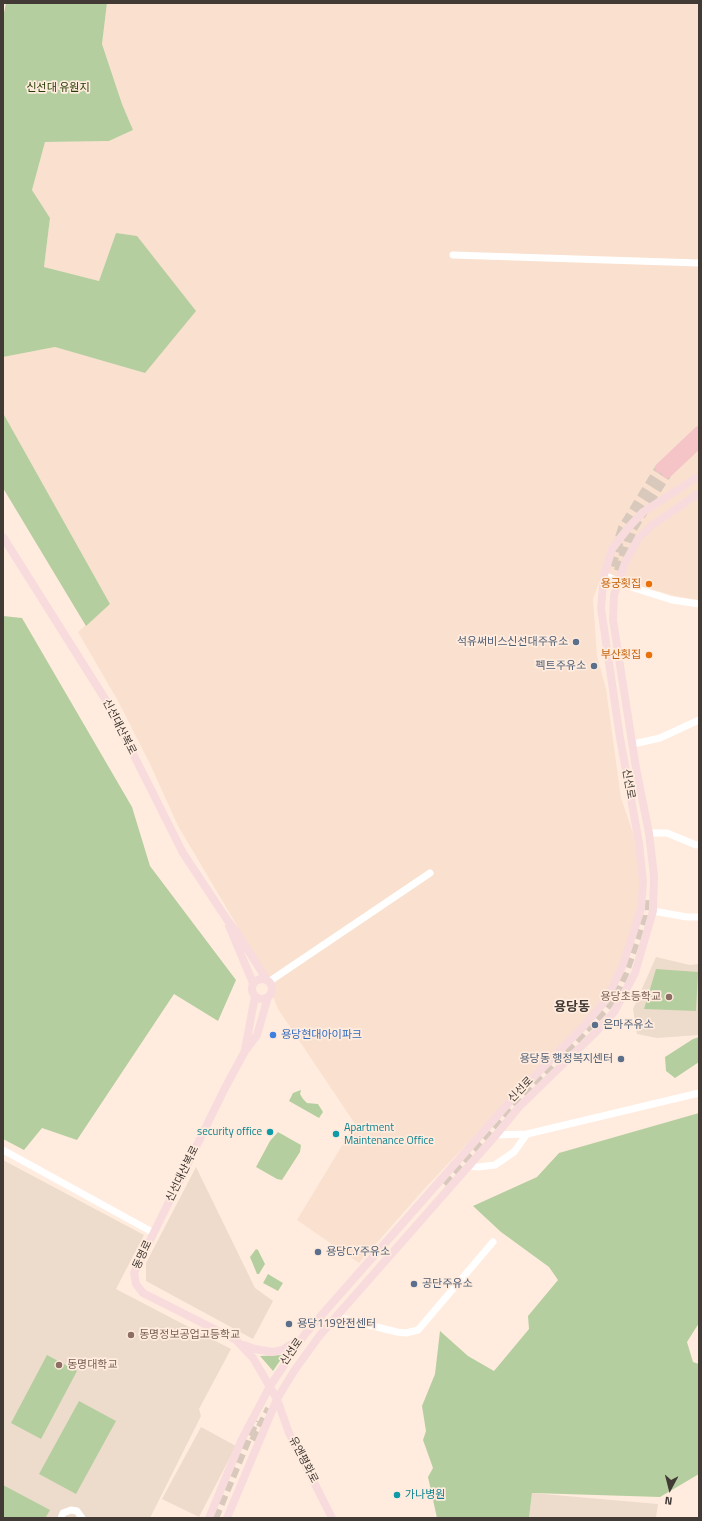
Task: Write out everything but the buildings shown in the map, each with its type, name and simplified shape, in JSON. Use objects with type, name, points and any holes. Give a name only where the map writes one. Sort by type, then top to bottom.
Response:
[{"type":"highway","points":[[699,432],[664,470],[699,443]]},
{"type":"main road","name":"신선로","points":[[209,1518],[242,1441],[270,1386],[305,1334],[512,1099],[584,1026],[606,1000],[622,967],[641,909],[643,890],[639,843],[620,738],[601,608],[604,575],[612,548],[643,512],[699,476]]},
{"type":"main road","name":"신선로","points":[[227,1518],[277,1399],[294,1371],[336,1317],[496,1136],[519,1106],[594,1034],[614,1012],[635,973],[653,911],[654,890],[649,833],[613,620],[614,595],[625,563],[638,539],[651,526],[699,493]]},
{"type":"main road","name":"신선대산복로","points":[[3,537],[107,702],[183,853],[236,931],[273,990],[268,997],[257,1035],[244,1051],[154,1232]]},
{"type":"main road","points":[[643,890],[654,890]]},
{"type":"main road","name":"신선대산복로","points":[[228,921],[253,983],[252,992],[255,996],[244,1051]]},
{"type":"main road","points":[[253,983],[261,978],[268,980]]},
{"type":"main road","points":[[255,996],[259,998],[268,997]]},
{"type":"main road","name":"동명로","points":[[154,1232],[134,1273],[136,1284],[143,1293],[223,1332],[242,1344],[253,1358],[277,1399]]},
{"type":"main road","points":[[242,1344],[255,1349],[272,1352],[282,1350],[292,1345],[305,1334]]},
{"type":"main road","name":"유엔평화로","points":[[277,1399],[289,1433],[332,1518]]},
{"type":"street","points":[[453,255],[699,263]]},
{"type":"street","points":[[604,575],[618,582],[672,600],[699,604]]},
{"type":"street","points":[[633,744],[660,738],[699,720]]},
{"type":"street","points":[[649,833],[667,833],[696,845],[699,844]]},
{"type":"street","points":[[268,980],[430,873]]},
{"type":"street","points":[[653,911],[687,917],[699,917]]},
{"type":"street","points":[[496,1136],[527,1134],[699,1093]]},
{"type":"street","points":[[468,1166],[478,1167],[496,1165],[514,1152],[527,1134]]},
{"type":"street","name":"동명로","points":[[3,1150],[154,1232]]},
{"type":"street","points":[[336,1317],[397,1332],[406,1333],[418,1330],[493,1242]]},
{"type":"street","points":[[60,1518],[66,1511],[73,1510],[80,1513],[82,1518]]},
{"type":"shaded area","points":[[107,3],[699,3],[699,600],[675,596],[633,584],[600,580],[593,599],[597,656],[606,689],[621,798],[634,836],[641,880],[638,908],[625,958],[604,1000],[426,1187],[359,1263],[297,1220],[355,1124],[278,1009],[261,966],[178,826],[150,764],[118,701],[78,632],[110,604],[3,413],[3,357],[55,347],[145,373],[116,233],[99,281],[44,267],[50,218],[32,190],[45,142],[109,141],[133,130],[122,104],[102,44]]},
{"type":"shaded area","name":"용당초등학교","points":[[656,957],[690,965],[699,964],[699,1035],[657,1038],[637,1034],[633,1009]]},
{"type":"shaded area","name":"동명대학교","points":[[3,1160],[144,1235],[116,1289],[231,1349],[199,1409],[201,1416],[150,1518],[3,1518]]},
{"type":"shaded area","points":[[196,1167],[255,1288],[273,1301],[253,1339],[146,1281],[146,1263]]},
{"type":"shaded area","points":[[201,1427],[236,1446],[199,1517],[162,1499]]},
{"type":"shaded area","points":[[532,1493],[658,1504],[656,1518],[529,1518]]},
{"type":"green space","name":"신선대 유원지","points":[[6,3],[107,3],[102,44],[122,104],[133,130],[109,141],[45,142],[32,190],[50,218],[44,267],[99,281],[116,233],[137,236],[196,311],[145,373],[55,347],[3,357],[3,18]]},
{"type":"green space","points":[[3,413],[110,604],[86,626],[3,488]]},
{"type":"green space","points":[[3,616],[22,618],[132,807],[150,866],[236,980],[218,1021],[174,994],[77,1140],[42,1128],[24,1150],[3,1139]]},
{"type":"green space","points":[[656,969],[698,972],[696,1011],[644,1009]]},
{"type":"green space","points":[[699,1037],[699,1062],[675,1078],[666,1071],[665,1057],[693,1039]]},
{"type":"green space","points":[[301,1090],[300,1094],[307,1103],[318,1104],[323,1112],[319,1118],[289,1101],[293,1093]]},
{"type":"green space","points":[[699,1113],[699,1323],[687,1342],[693,1362],[699,1364],[699,1474],[660,1497],[532,1493],[529,1518],[437,1518],[428,1477],[433,1468],[423,1440],[426,1431],[422,1406],[435,1374],[440,1331],[468,1356],[494,1371],[529,1329],[528,1316],[558,1280],[549,1267],[501,1232],[473,1206],[537,1177],[559,1153]]},
{"type":"green space","points":[[278,1132],[301,1145],[300,1152],[282,1180],[277,1179],[256,1167],[270,1141]]},
{"type":"green space","points":[[256,1249],[258,1250],[265,1264],[259,1274],[257,1274],[250,1257]]},
{"type":"green space","points":[[268,1274],[283,1283],[278,1291],[263,1283]]},
{"type":"green space","points":[[47,1355],[77,1371],[41,1439],[11,1423]]},
{"type":"green space","points":[[284,1355],[273,1371],[260,1356]]},
{"type":"green space","points":[[79,1401],[116,1421],[76,1494],[39,1474]]},
{"type":"green space","points":[[3,1485],[50,1510],[46,1517],[3,1518]]},
{"type":"tunnel","points":[[611,566],[623,528],[660,468]]},
{"type":"tunnel","points":[[619,571],[632,529],[667,473]]},
{"type":"tunnel","points":[[443,1183],[605,1008],[616,993],[644,915],[645,897]]},
{"type":"tunnel","points":[[254,1441],[270,1409]]},
{"type":"tunnel","points":[[214,1518],[255,1420]]},
{"type":"place","name":"용궁횟집","points":[[649,584]]},
{"type":"place","name":"석유써비스신선대주유소","points":[[576,642]]},
{"type":"place","name":"부산횟집","points":[[649,655]]},
{"type":"place","name":"펙트주유소","points":[[594,666]]},
{"type":"place","name":"용당초등학교","points":[[669,997]]},
{"type":"place","name":"은마주유소","points":[[595,1025]]},
{"type":"place","name":"용당현대아이파크","points":[[273,1035]]},
{"type":"place","name":"용당동 행정복지센터","points":[[621,1059]]},
{"type":"place","name":"security office","points":[[270,1132]]},
{"type":"place","name":"Apartment Maintenance Office","points":[[336,1134]]},
{"type":"place","name":"용당C.Y주유소","points":[[318,1252]]},
{"type":"place","name":"공단주유소","points":[[414,1284]]},
{"type":"place","name":"용당119안전센터","points":[[289,1324]]},
{"type":"place","name":"동명정보공업고등학교","points":[[131,1335]]},
{"type":"place","name":"동명대학교","points":[[59,1365]]},
{"type":"place","name":"가나병원","points":[[397,1495]]},
{"type":"district","name":"용당동","points":[[572,1008]]}]
